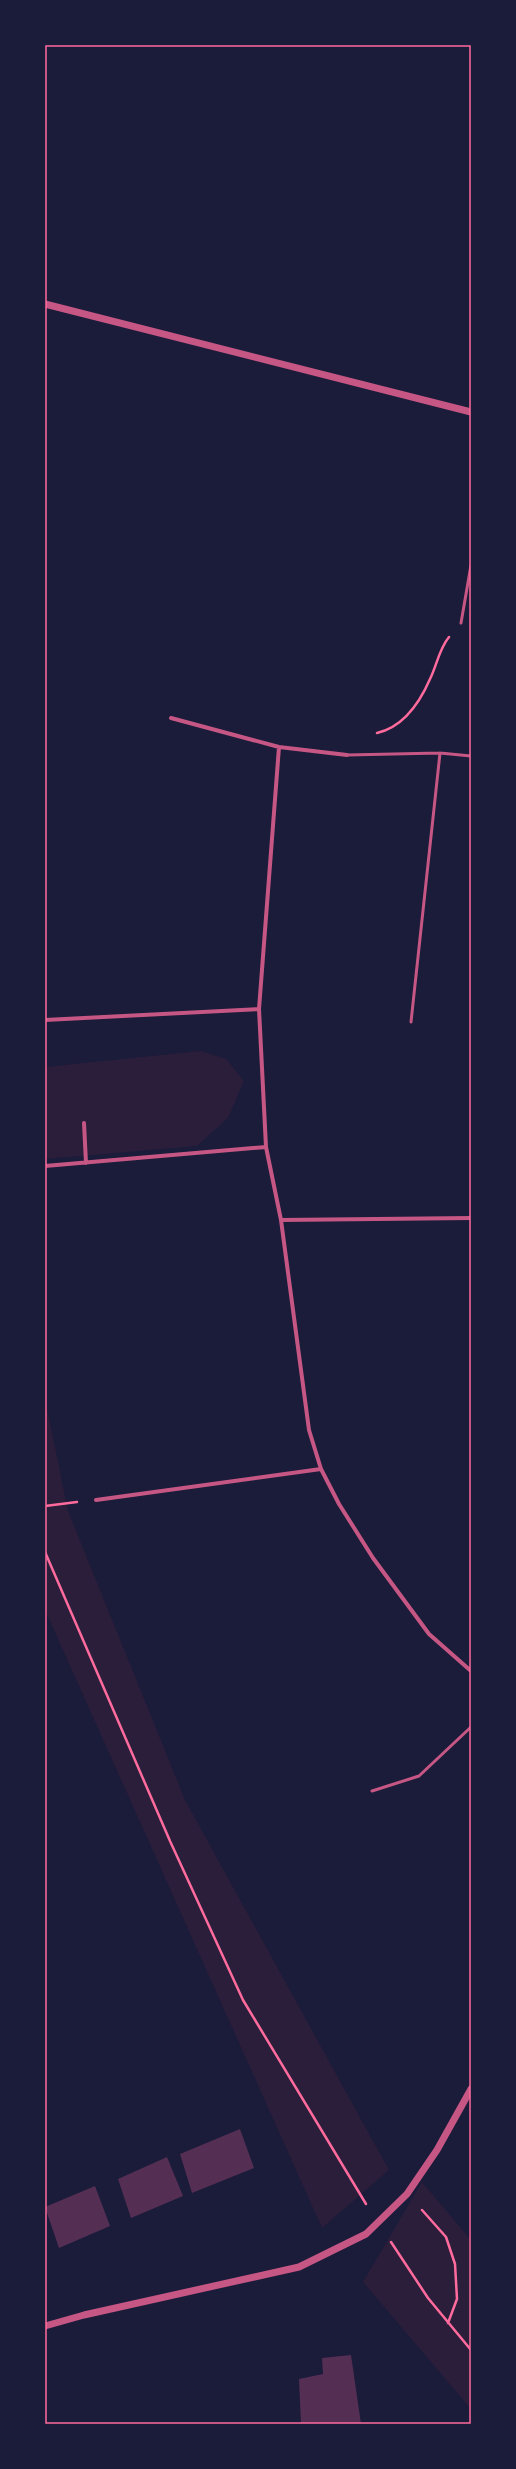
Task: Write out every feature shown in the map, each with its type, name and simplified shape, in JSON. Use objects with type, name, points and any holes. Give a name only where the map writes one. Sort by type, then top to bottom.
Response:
[{"type":"street","points":[[45,304],[471,412]]},
{"type":"street","points":[[171,718],[278,747],[347,755]]},
{"type":"street","points":[[278,747],[259,1009],[266,1147],[281,1220],[310,1430],[321,1469],[339,1504],[373,1558],[429,1634],[471,1671]]},
{"type":"street","points":[[45,1020],[259,1009]]},
{"type":"street","points":[[84,1123],[86,1162]]},
{"type":"street","points":[[45,1166],[266,1147]]},
{"type":"street","points":[[281,1220],[471,1218]]},
{"type":"street","points":[[96,1500],[321,1469]]},
{"type":"street","points":[[45,2326],[84,2314],[299,2267],[366,2234],[407,2194],[437,2150],[471,2089]]},
{"type":"lane","points":[[461,623],[471,565]]},
{"type":"lane","points":[[347,755],[440,753],[471,756]]},
{"type":"lane","points":[[411,1022],[440,753]]},
{"type":"lane","points":[[372,1791],[419,1776],[471,1727]]},
{"type":"path","points":[[347,755],[365,735],[388,730],[401,721],[416,704],[430,680],[443,645],[461,623]]},
{"type":"path","points":[[45,1506],[96,1500]]},
{"type":"path","points":[[45,1552],[108,1692],[170,1841],[243,2000],[343,2169]]},
{"type":"path","points":[[407,2194],[446,2237],[452,2257],[457,2299],[448,2324]]},
{"type":"path","points":[[428,2298],[471,2350]]},
{"type":"shaded area","points":[[201,1051],[226,1059],[244,1081],[228,1118],[197,1146],[45,1159],[45,1067]]},
{"type":"shaded area","points":[[45,1398],[68,1511],[185,1800],[389,2170],[322,2228],[45,1610]]},
{"type":"shaded area","points":[[422,2182],[471,2240],[471,2409],[363,2282]]},
{"type":"building","points":[[240,2129],[254,2168],[192,2193],[180,2154]]},
{"type":"building","points":[[167,2157],[183,2196],[131,2218],[118,2179]]},
{"type":"building","points":[[95,2186],[110,2226],[59,2248],[45,2207]]},
{"type":"building","points":[[351,2355],[361,2424],[301,2424],[299,2379],[323,2374],[322,2358]]}]
